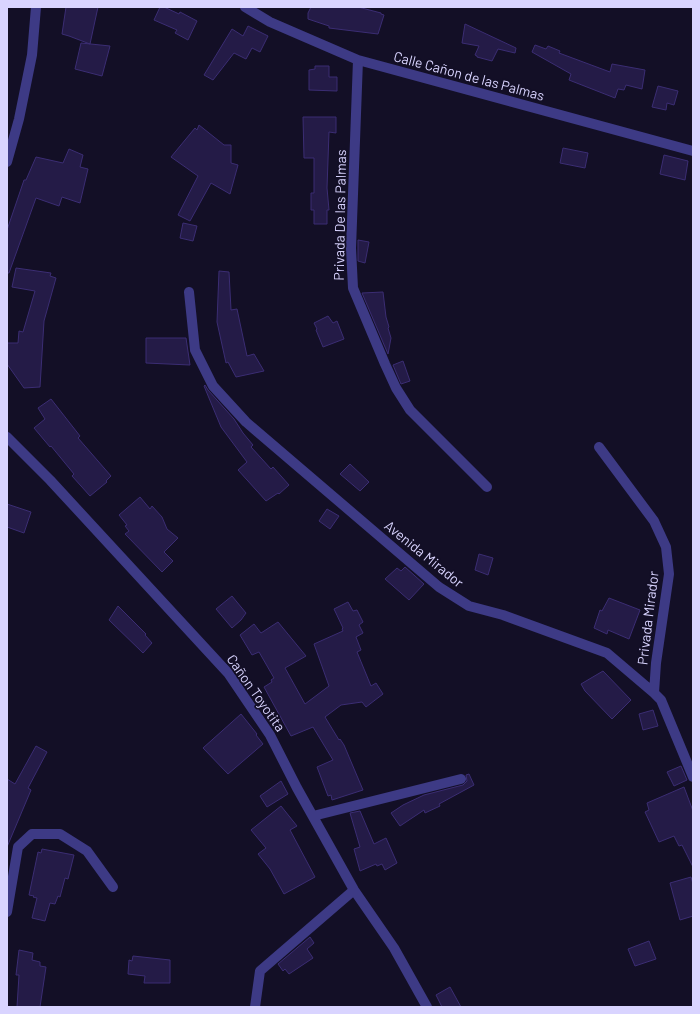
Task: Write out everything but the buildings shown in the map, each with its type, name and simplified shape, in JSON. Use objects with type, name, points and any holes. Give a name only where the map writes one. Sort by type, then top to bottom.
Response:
[{"type":"street","points":[[7,162],[19,119],[32,55],[36,7]]},
{"type":"street","name":"Calle Cañon de las Palmas","points":[[245,7],[270,22],[358,60],[693,151]]},
{"type":"street","name":"Privada De las Palmas","points":[[358,60],[351,248],[353,288],[396,388],[410,410],[487,487]]},
{"type":"street","name":"Avenida Mirador","points":[[189,292],[195,350],[213,386],[246,422],[439,587],[469,606],[503,615],[607,653],[661,700],[693,777]]},
{"type":"street","name":"Cañon Toyotita","points":[[7,437],[50,480],[228,673],[270,735],[354,890],[394,948],[427,1007]]},
{"type":"street","name":"Privada Mirador","points":[[599,447],[654,521],[666,547],[668,574],[656,663],[654,693]]},
{"type":"street","points":[[313,816],[461,779]]},
{"type":"street","points":[[7,912],[18,847],[32,834],[60,834],[87,850],[113,887]]},
{"type":"street","points":[[255,1007],[260,971],[354,890]]}]
